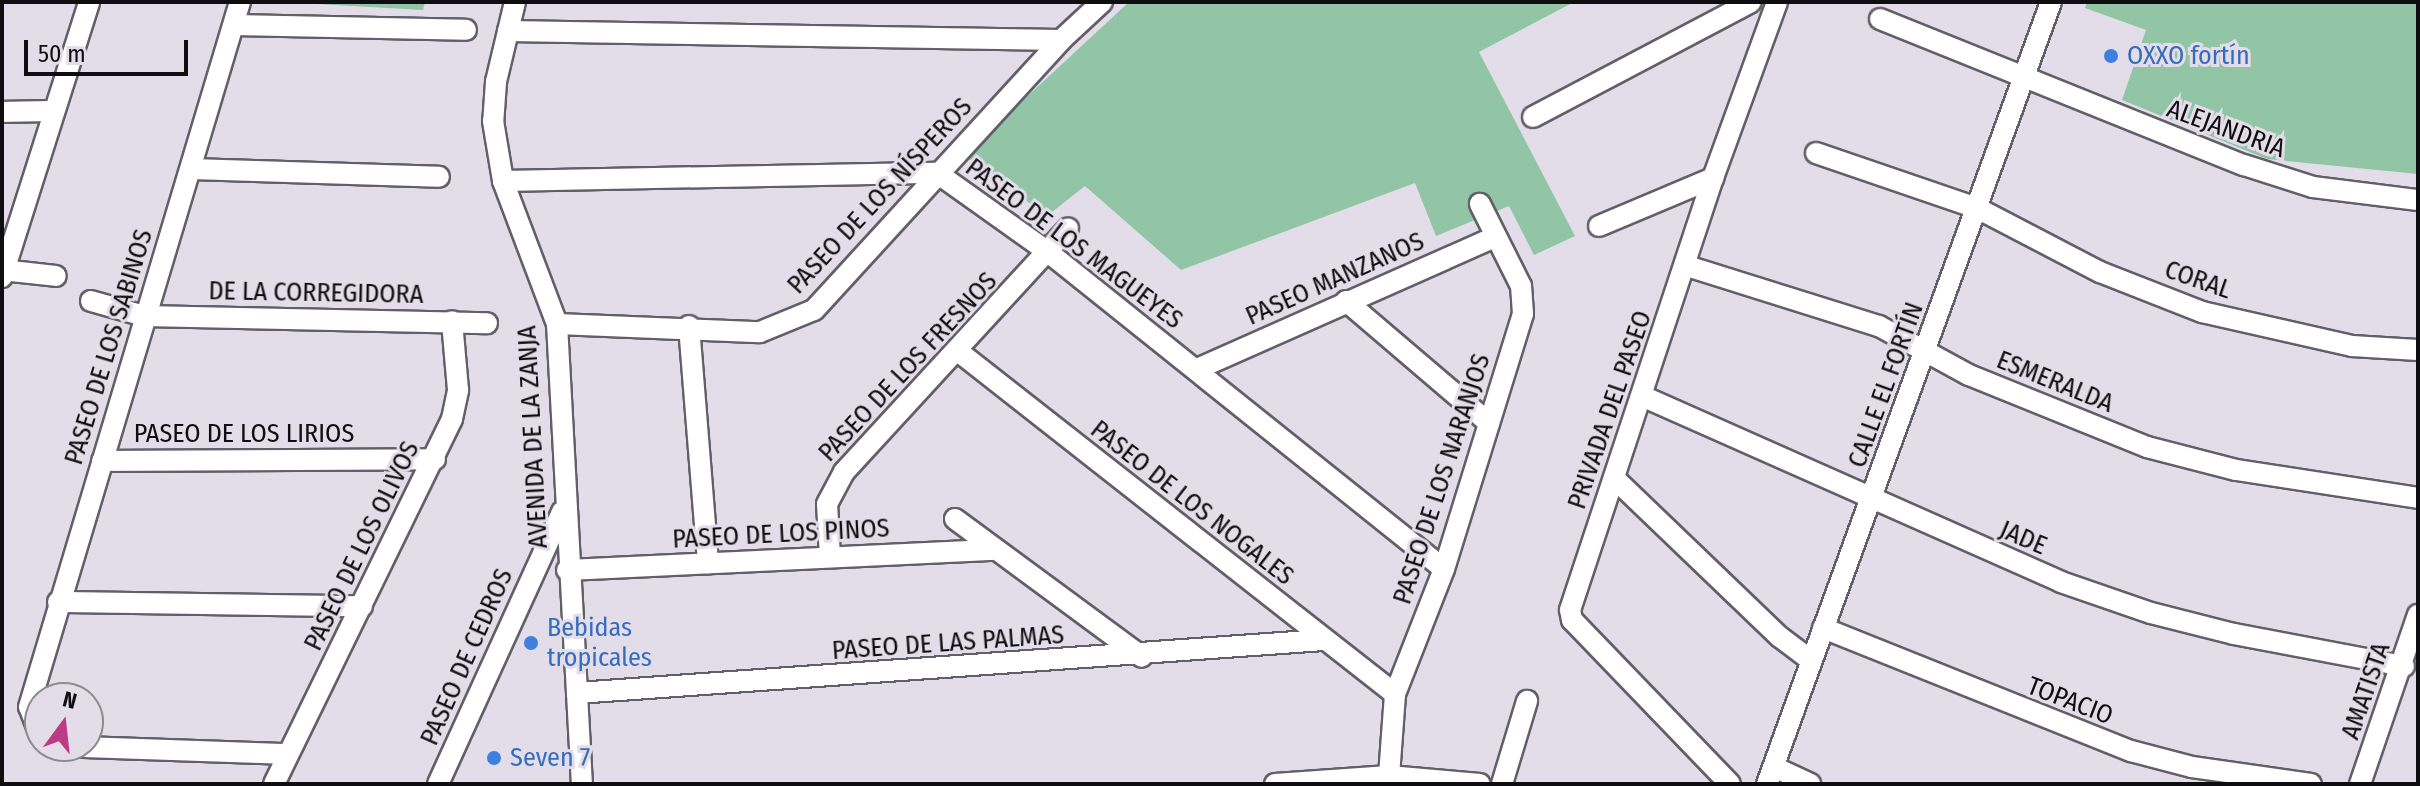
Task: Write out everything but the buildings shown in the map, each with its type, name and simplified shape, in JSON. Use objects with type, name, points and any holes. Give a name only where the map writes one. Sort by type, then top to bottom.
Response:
[{"type":"street","points":[[56,276],[3,272],[89,2]]},
{"type":"street","name":"PASEO DE LOS SABINOS","points":[[36,682],[240,2]]},
{"type":"street","name":"AVENIDA DE LA ZANJA","points":[[515,2],[493,121],[503,181],[557,324],[567,570],[582,784]]},
{"type":"street","name":"PASEO DE LOS NÍSPEROS","points":[[557,324],[689,326],[760,332],[789,324],[814,310],[1061,40],[1102,2]]},
{"type":"street","points":[[1533,117],[1751,2]]},
{"type":"street","name":"PRIVADA DEL PASEO","points":[[1730,784],[1570,616],[1687,266],[1713,178],[1777,2]]},
{"type":"street","name":"CALLE EL FORTÍN","points":[[1770,775],[2051,2]]},
{"type":"street","name":"ALEJANDRIA","points":[[1880,19],[2024,80],[2313,187],[2418,200]]},
{"type":"street","points":[[234,25],[466,30]]},
{"type":"street","points":[[508,31],[1061,40]]},
{"type":"street","points":[[2,112],[54,111]]},
{"type":"street","name":"CORAL","points":[[1816,153],[1977,208],[2100,272],[2202,312],[2352,346],[2418,350]]},
{"type":"street","points":[[191,169],[439,177]]},
{"type":"street","name":"PASEO DE LOS MAGUEYES","points":[[503,181],[937,173],[1048,252],[1444,569]]},
{"type":"street","points":[[1599,226],[1713,178]]},
{"type":"street","name":"PASEO DE LOS NARANJOS","points":[[1389,776],[1395,694],[1444,569],[1525,298],[1480,204]]},
{"type":"street","name":"PASEO DE LOS FRESNOS","points":[[830,557],[831,491],[1068,228]]},
{"type":"street","name":"PASEO MANZANOS","points":[[1197,369],[1495,237]]},
{"type":"street","name":"ESMERALDA","points":[[1687,266],[1879,326],[1969,375],[2147,447],[2236,470],[2418,498]]},
{"type":"street","name":"DE LA CORREGIDORA","points":[[91,301],[144,316],[487,323]]},
{"type":"street","points":[[1346,301],[1489,423]]},
{"type":"street","name":"PASEO DE LOS OLIVOS","points":[[274,784],[435,459],[458,390],[452,321]]},
{"type":"street","points":[[689,326],[708,563]]},
{"type":"street","name":"PASEO DE LOS NOGALES","points":[[959,352],[1395,694]]},
{"type":"street","name":"JADE","points":[[1642,396],[1872,501],[2061,582],[2151,613],[2404,666]]},
{"type":"street","name":"PASEO DE LOS LIRIOS","points":[[102,461],[435,459]]},
{"type":"street","points":[[1614,478],[1780,637],[1811,660]]},
{"type":"street","name":"PASEO DE CEDROS","points":[[438,784],[564,509]]},
{"type":"street","points":[[955,519],[1142,657]]},
{"type":"street","name":"PASEO DE LOS PINOS","points":[[567,570],[996,550]]},
{"type":"street","points":[[58,602],[362,606]]},
{"type":"street","name":"AMATISTA","points":[[2360,784],[2404,666],[2418,615]]},
{"type":"street","name":"TOPACIO","points":[[1823,628],[2131,751],[2192,767],[2311,784]]},
{"type":"street","name":"PASEO DE LAS PALMAS","points":[[577,693],[1142,657],[1323,640]]},
{"type":"street","points":[[1502,784],[1527,701]]},
{"type":"street","points":[[104,748],[287,754]]},
{"type":"street","points":[[1770,775],[1810,784]]},
{"type":"street","points":[[1275,784],[1389,776],[1480,784]]},
{"type":"green space","points":[[281,2],[425,2],[423,10]]},
{"type":"green space","points":[[1129,2],[1574,2],[1479,52],[1575,236],[1534,255],[1509,206],[1436,236],[1415,183],[1181,270],[1085,186],[1047,216],[964,155]]},
{"type":"green space","points":[[2087,2],[2418,2],[2418,174],[2267,159],[2122,100],[2146,30],[2085,8]]},
{"type":"place","name":"OXXO fortín","points":[[2111,56]]},
{"type":"place","name":"Bebidas tropicales","points":[[531,643]]},
{"type":"place","name":"Seven 7","points":[[494,758]]}]
